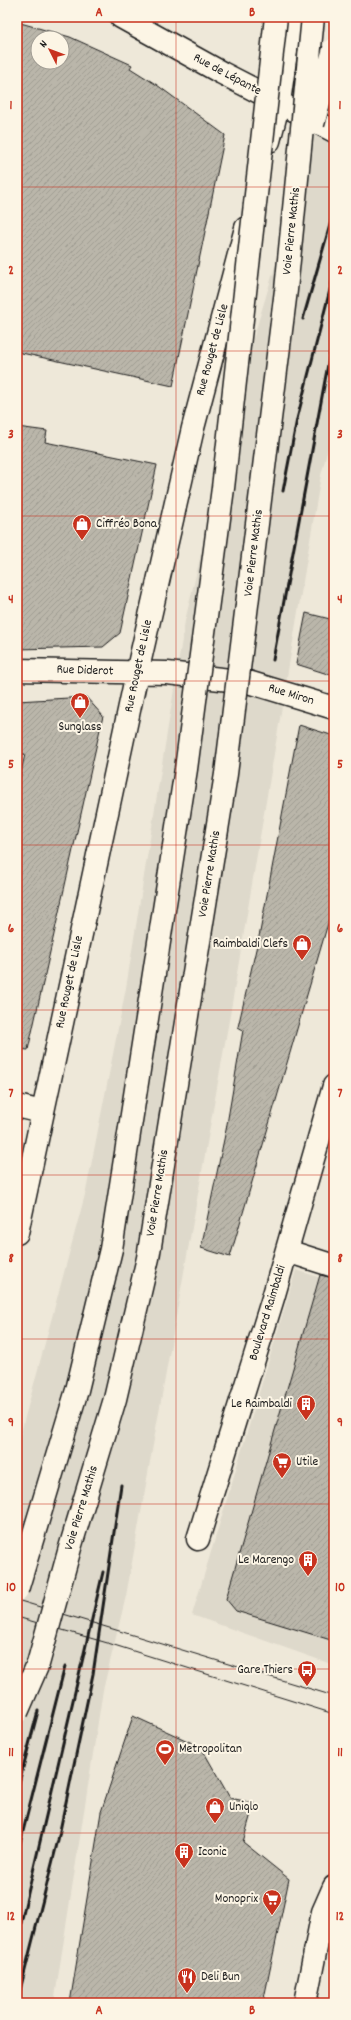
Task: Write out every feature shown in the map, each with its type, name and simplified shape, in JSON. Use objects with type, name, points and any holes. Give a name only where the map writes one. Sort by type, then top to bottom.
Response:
[{"type":"main road","name":"Rue de Lépante","points":[[122,17],[334,131]]},
{"type":"main road","points":[[276,17],[279,102]]},
{"type":"main road","points":[[17,1590],[77,1390],[111,1249],[186,769],[223,488],[276,17]]},
{"type":"main road","points":[[279,102],[291,17]]},
{"type":"main road","name":"Voie Pierre Mathis","points":[[17,1712],[38,1664],[70,1548],[115,1399],[148,1258],[226,774],[262,496],[298,174],[313,17]]},
{"type":"main road","points":[[298,174],[334,49]]},
{"type":"main road","name":"Rue Rouget de Lisle","points":[[17,1233],[137,672],[193,428],[279,102]]},
{"type":"main road","name":"Rue Diderot","points":[[17,670],[167,673],[248,682]]},
{"type":"main road","name":"Rue Miron","points":[[248,682],[334,708]]},
{"type":"main road","name":"Boulevard Raimbaldi","points":[[198,1539],[287,1251],[334,1086]]},
{"type":"main road","points":[[17,1106],[42,1112]]},
{"type":"main road","points":[[287,1251],[334,1266]]},
{"type":"main road","points":[[305,2003],[323,1912],[334,1887]]},
{"type":"shaded area","points":[[334,71],[334,426],[321,475],[230,1015],[126,1596],[103,1690],[54,2003],[17,2003],[17,1447],[86,1191],[126,988],[185,621],[251,346]]},
{"type":"shaded area","points":[[296,1270],[334,1282],[334,1665],[192,1615]]},
{"type":"building","points":[[17,22],[45,30],[30,30],[30,70],[70,70],[70,37],[132,65],[130,68],[157,85],[225,135],[173,386],[17,352]]},
{"type":"building","name":"Ciffréo Bona","points":[[17,427],[47,431],[45,442],[157,465],[120,633],[103,647],[17,649]]},
{"type":"building","points":[[306,613],[334,620],[334,676],[296,664]]},
{"type":"building","points":[[86,697],[103,716],[28,1050],[17,1049],[17,791],[25,754],[17,754],[17,701]]},
{"type":"building","points":[[299,725],[334,736],[334,903],[230,1257],[201,1248],[226,1130],[243,1030],[238,1027],[260,932]]},
{"type":"building","points":[[320,1275],[334,1278],[334,1641],[236,1611],[226,1599]]},
{"type":"building","name":"Iconic","points":[[133,1716],[201,1747],[230,1798],[254,1803],[243,1842],[289,1879],[263,2003],[70,2003],[101,1812]]},
{"type":"tram line","points":[[17,1600],[334,1696]]},
{"type":"tram line","points":[[17,1617],[111,1644],[334,1714]]},
{"type":"railway","points":[[303,319],[334,211]]},
{"type":"railway","points":[[283,491],[297,419],[334,274]]},
{"type":"railway","points":[[273,660],[334,332]]},
{"type":"railway","points":[[17,2002],[58,1840],[93,1674],[121,1485]]},
{"type":"railway","points":[[17,1940],[103,1572]]},
{"type":"railway","points":[[17,1855],[65,1666]]},
{"type":"railway","points":[[17,1790],[38,1711]]},
{"type":"place","name":"Ciffréo Bona","points":[[82,541]]},
{"type":"place","name":"Sunglass","points":[[80,719]]},
{"type":"place","name":"Raimbaldi Clefs","points":[[302,961]]},
{"type":"place","name":"Le Raimbaldi","points":[[306,1421]]},
{"type":"place","name":"Utile","points":[[282,1479]]},
{"type":"place","name":"Le Marengo","points":[[308,1577]]},
{"type":"place","name":"Gare Thiers","points":[[307,1687]]},
{"type":"place","name":"Metropolitan","points":[[165,1766]]},
{"type":"place","name":"Uniqlo","points":[[215,1824]]},
{"type":"place","name":"Iconic","points":[[184,1869]]},
{"type":"place","name":"Monoprix","points":[[272,1916]]},
{"type":"place","name":"Deli Bun","points":[[187,1994]]}]
